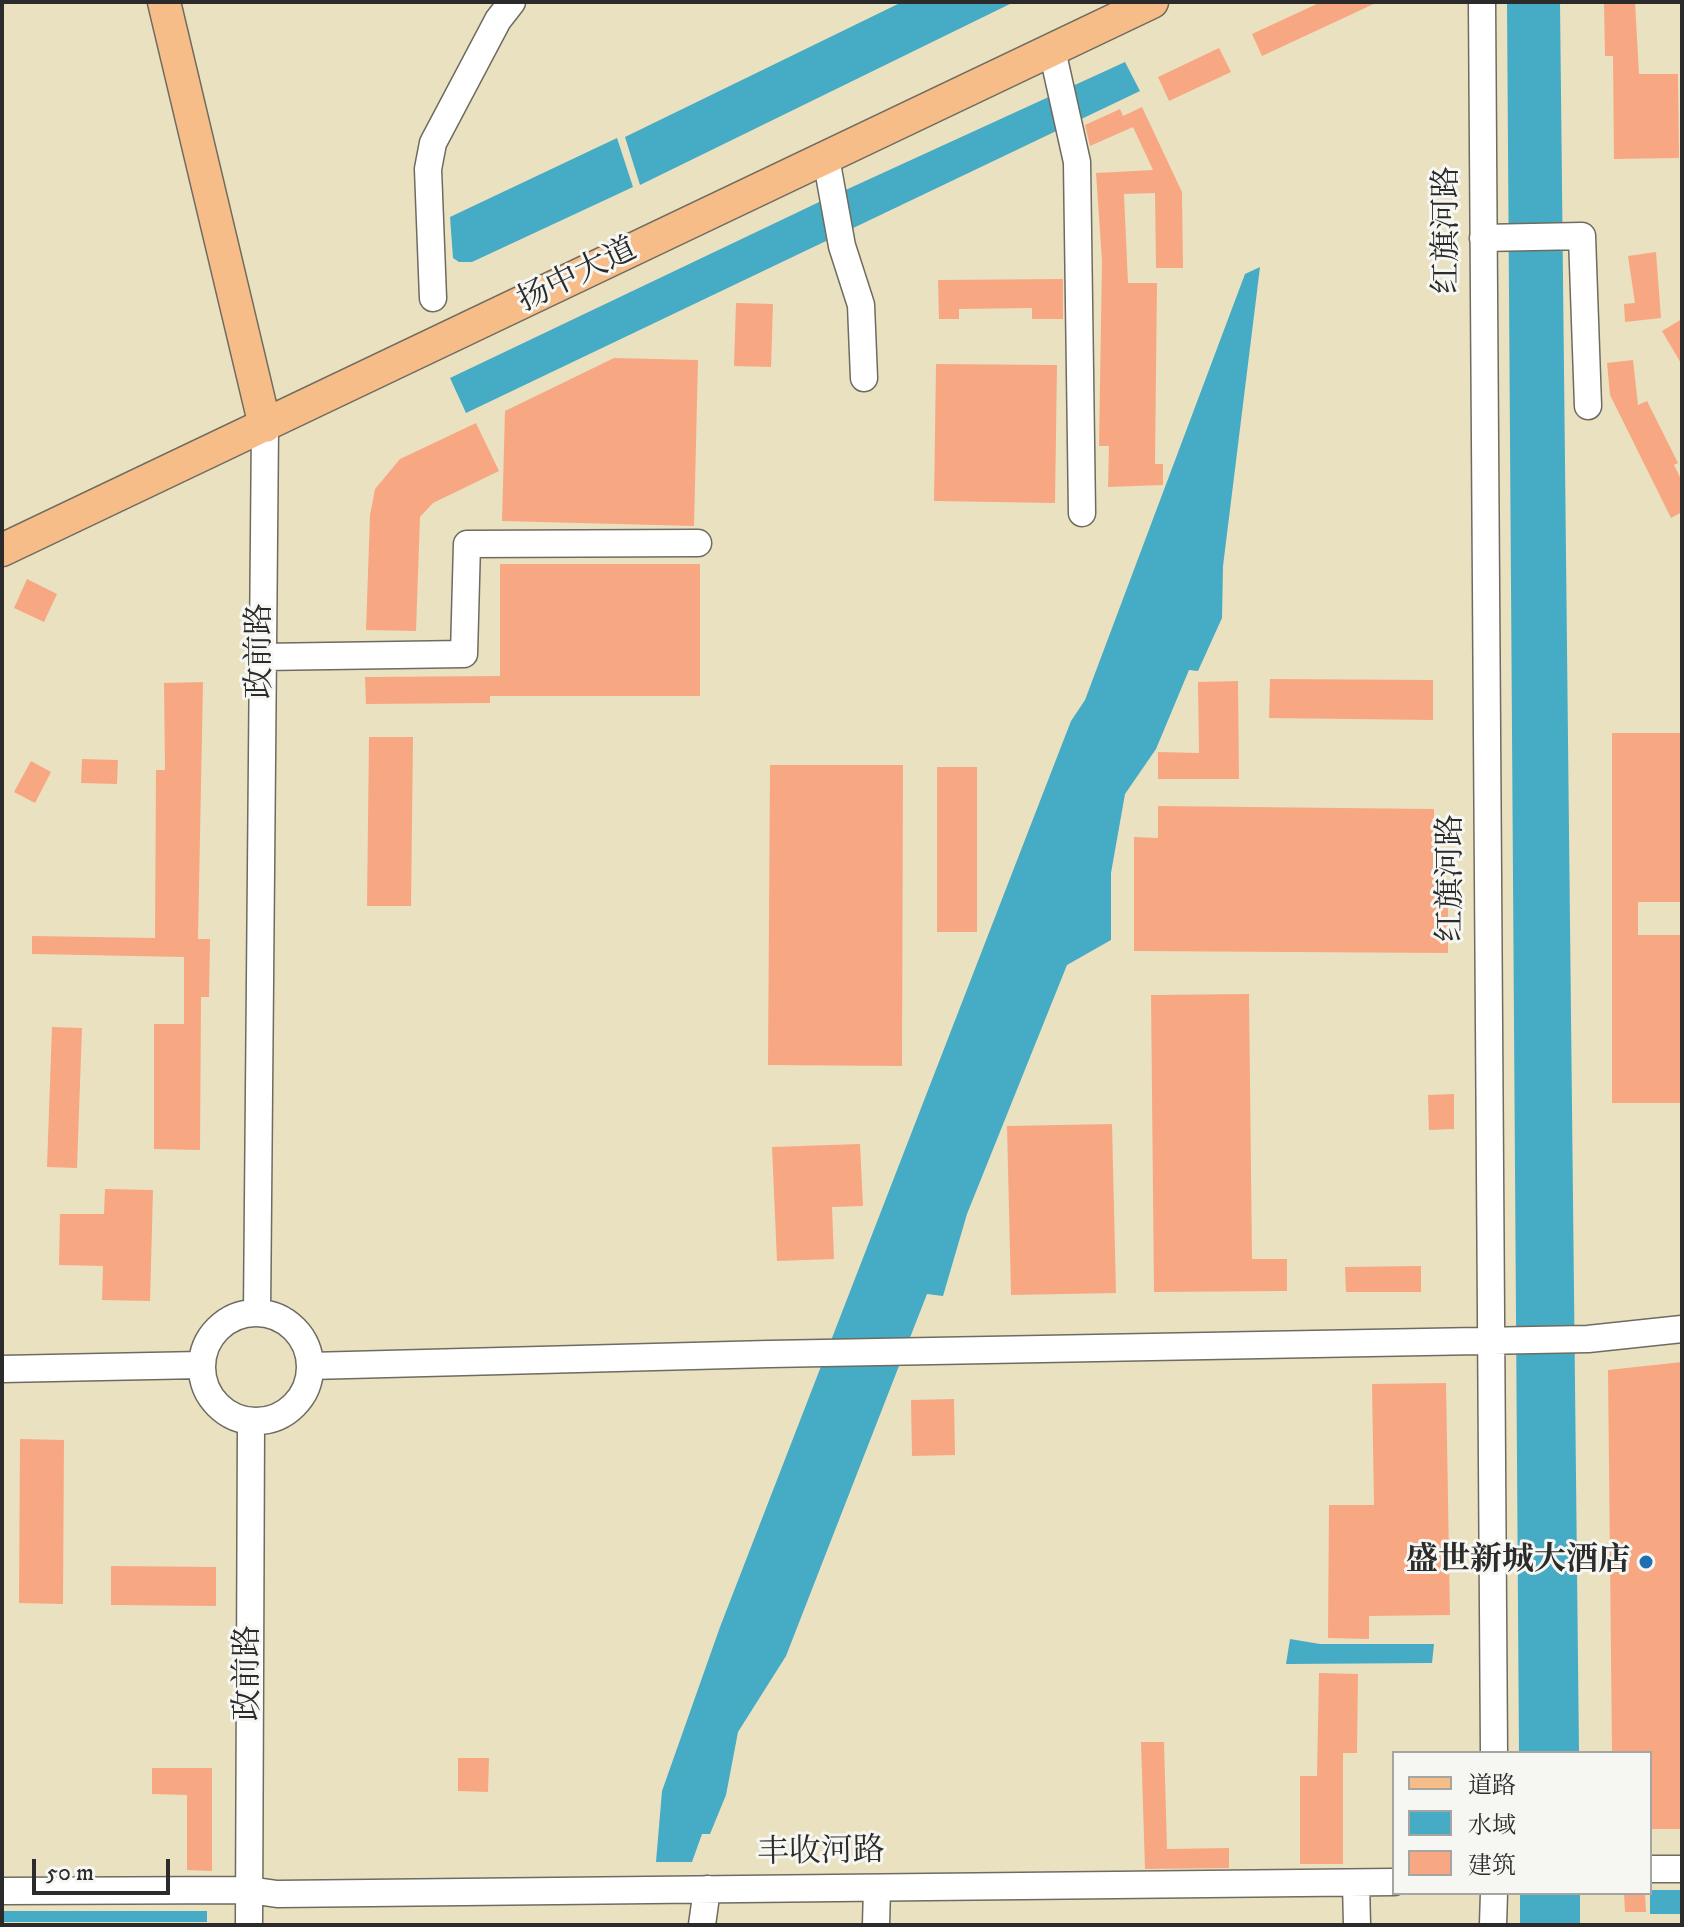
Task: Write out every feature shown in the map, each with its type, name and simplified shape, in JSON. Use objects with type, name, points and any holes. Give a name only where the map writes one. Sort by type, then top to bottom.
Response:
[{"type":"main road","name":"政前路","points":[[164,2],[263,415]]},
{"type":"main road","name":"扬中大道","points":[[2,550],[263,415],[1103,2]]},
{"type":"main road","name":"扬中大道","points":[[2,527],[263,415],[826,158],[1152,2]]},
{"type":"street","points":[[433,298],[428,169],[433,143],[498,20],[512,2]]},
{"type":"street","name":"红旗河路","points":[[1482,2],[1496,1340],[1494,1751]]},
{"type":"street","points":[[1052,50],[1077,162],[1082,513]]},
{"type":"street","points":[[826,158],[842,246],[861,305],[864,378]]},
{"type":"street","points":[[1483,238],[1582,236],[1588,406]]},
{"type":"street","name":"政前路","points":[[257,1312],[263,415]]},
{"type":"street","points":[[262,657],[464,654],[467,544],[698,543]]},
{"type":"street","points":[[257,1312],[278,1316],[295,1329],[306,1346],[310,1366],[306,1388],[293,1407],[274,1418],[251,1421],[232,1416],[215,1403],[204,1385],[201,1365],[206,1344],[218,1327],[236,1315],[257,1312]]},
{"type":"street","points":[[310,1366],[1588,1339],[1682,1329]]},
{"type":"street","points":[[2,1369],[201,1365]]},
{"type":"street","name":"政前路","points":[[249,1925],[251,1421]]},
{"type":"street","points":[[1652,1869],[1682,1869]]},
{"type":"street","name":"丰收河路","points":[[2,1891],[249,1890],[277,1894],[1392,1882]]},
{"type":"street","points":[[1356,1883],[1357,1925]]},
{"type":"street","points":[[876,1925],[877,1888]]},
{"type":"street","points":[[702,1925],[707,1889]]},
{"type":"street","points":[[1493,1925],[1494,1895]]},
{"type":"water","points":[[902,2],[1014,2],[640,185],[625,137]]},
{"type":"water","points":[[1507,2],[1560,2],[1579,1751],[1519,1751]]},
{"type":"water","points":[[1125,62],[1140,91],[466,413],[450,378],[815,204]]},
{"type":"water","points":[[617,138],[633,187],[472,262],[459,262],[453,258],[450,217]]},
{"type":"water","points":[[1260,267],[1223,566],[1222,618],[1198,671],[1189,670],[1156,749],[1125,794],[1111,873],[1111,940],[1067,965],[967,1214],[943,1296],[927,1294],[786,1656],[738,1732],[726,1795],[710,1834],[702,1834],[692,1862],[656,1862],[662,1791],[720,1627],[1071,721],[1085,700],[1245,274]]},
{"type":"water","points":[[1290,1639],[1320,1644],[1434,1644],[1432,1663],[1286,1664]]},
{"type":"water","points":[[1652,1890],[1682,1890],[1682,1914],[1650,1914]]},
{"type":"water","points":[[1520,1895],[1580,1895],[1580,1925],[1520,1925]]},
{"type":"water","points":[[2,1911],[207,1911],[207,1922],[2,1922]]},
{"type":"building","points":[[1321,2],[1378,2],[1262,56],[1252,34]]},
{"type":"building","points":[[1604,2],[1635,2],[1639,74],[1678,74],[1679,158],[1614,159],[1613,56],[1605,56]]},
{"type":"building","points":[[1219,48],[1231,72],[1169,101],[1158,77]]},
{"type":"building","points":[[1142,107],[1182,192],[1183,268],[1156,268],[1155,193],[1124,194],[1128,283],[1157,283],[1155,464],[1163,464],[1163,485],[1108,487],[1109,446],[1099,446],[1102,261],[1096,173],[1153,170],[1133,127],[1090,146],[1085,125],[1120,109],[1123,116]]},
{"type":"building","points":[[1656,252],[1661,318],[1625,322],[1624,304],[1635,303],[1628,256]]},
{"type":"building","points":[[1063,279],[1063,319],[1032,319],[1032,308],[959,309],[959,319],[939,319],[938,280]]},
{"type":"building","points":[[736,303],[773,304],[771,367],[734,366]]},
{"type":"building","points":[[1682,319],[1682,365],[1662,331]]},
{"type":"building","points":[[614,358],[698,360],[694,526],[502,521],[505,411]]},
{"type":"building","points":[[1633,360],[1638,405],[1647,401],[1678,463],[1674,465],[1682,481],[1682,512],[1671,518],[1610,395],[1607,363]]},
{"type":"building","points":[[936,364],[1057,365],[1055,503],[934,501]]},
{"type":"building","points":[[476,423],[499,471],[433,503],[420,517],[416,631],[366,630],[370,515],[375,489],[400,459]]},
{"type":"building","points":[[500,564],[700,564],[700,696],[490,696],[490,703],[366,704],[365,677],[500,676]]},
{"type":"building","points":[[27,579],[57,594],[44,622],[14,608]]},
{"type":"building","points":[[1270,679],[1433,680],[1433,720],[1269,718]]},
{"type":"building","points":[[1238,681],[1239,779],[1158,779],[1158,752],[1199,753],[1198,682]]},
{"type":"building","points":[[203,682],[198,939],[210,939],[209,997],[201,997],[200,1150],[154,1149],[154,1024],[184,1024],[184,957],[32,954],[32,936],[155,938],[156,770],[165,770],[164,683]]},
{"type":"building","points":[[1612,733],[1682,733],[1682,902],[1638,902],[1638,935],[1682,935],[1682,1103],[1612,1103]]},
{"type":"building","points":[[369,737],[413,737],[411,906],[367,906]]},
{"type":"building","points":[[82,759],[118,760],[117,784],[81,783]]},
{"type":"building","points":[[31,761],[51,772],[35,803],[14,792]]},
{"type":"building","points":[[770,765],[903,765],[902,1066],[768,1065]]},
{"type":"building","points":[[937,767],[977,767],[977,932],[937,932]]},
{"type":"building","points":[[1158,806],[1434,809],[1434,884],[1448,884],[1448,953],[1134,951],[1134,837],[1158,838]]},
{"type":"building","points":[[1249,994],[1252,1259],[1287,1259],[1287,1291],[1154,1292],[1151,995]]},
{"type":"building","points":[[52,1027],[82,1028],[77,1168],[47,1167]]},
{"type":"building","points":[[1454,1094],[1454,1129],[1429,1130],[1428,1095]]},
{"type":"building","points":[[1112,1124],[1116,1293],[1011,1295],[1007,1126]]},
{"type":"building","points":[[860,1144],[863,1206],[832,1207],[834,1259],[777,1261],[772,1147]]},
{"type":"building","points":[[105,1189],[153,1190],[150,1301],[102,1300],[103,1266],[59,1265],[60,1214],[104,1214]]},
{"type":"building","points":[[1421,1266],[1421,1292],[1346,1292],[1345,1267]]},
{"type":"building","name":"盛世新城大酒店","points":[[1682,1362],[1682,1829],[1652,1829],[1652,1751],[1612,1751],[1608,1370]]},
{"type":"building","points":[[1446,1383],[1450,1615],[1369,1616],[1369,1639],[1328,1638],[1329,1505],[1374,1505],[1372,1384]]},
{"type":"building","points":[[954,1399],[955,1455],[912,1456],[911,1400]]},
{"type":"building","points":[[20,1439],[64,1440],[63,1604],[19,1603]]},
{"type":"building","points":[[111,1566],[216,1567],[216,1606],[111,1605]]},
{"type":"building","points":[[1319,1673],[1358,1674],[1357,1753],[1343,1753],[1343,1864],[1300,1864],[1300,1776],[1317,1776]]},
{"type":"building","points":[[1141,1742],[1164,1742],[1167,1849],[1229,1848],[1229,1868],[1145,1869]]},
{"type":"building","points":[[458,1758],[489,1758],[488,1792],[458,1791]]},
{"type":"building","points":[[152,1768],[212,1768],[212,1871],[187,1870],[187,1795],[152,1794]]},
{"type":"building","points":[[1624,1895],[1645,1895],[1646,1912],[1625,1912]]},
{"type":"place","name":"盛世新城大酒店","points":[[1646,1562]]}]
